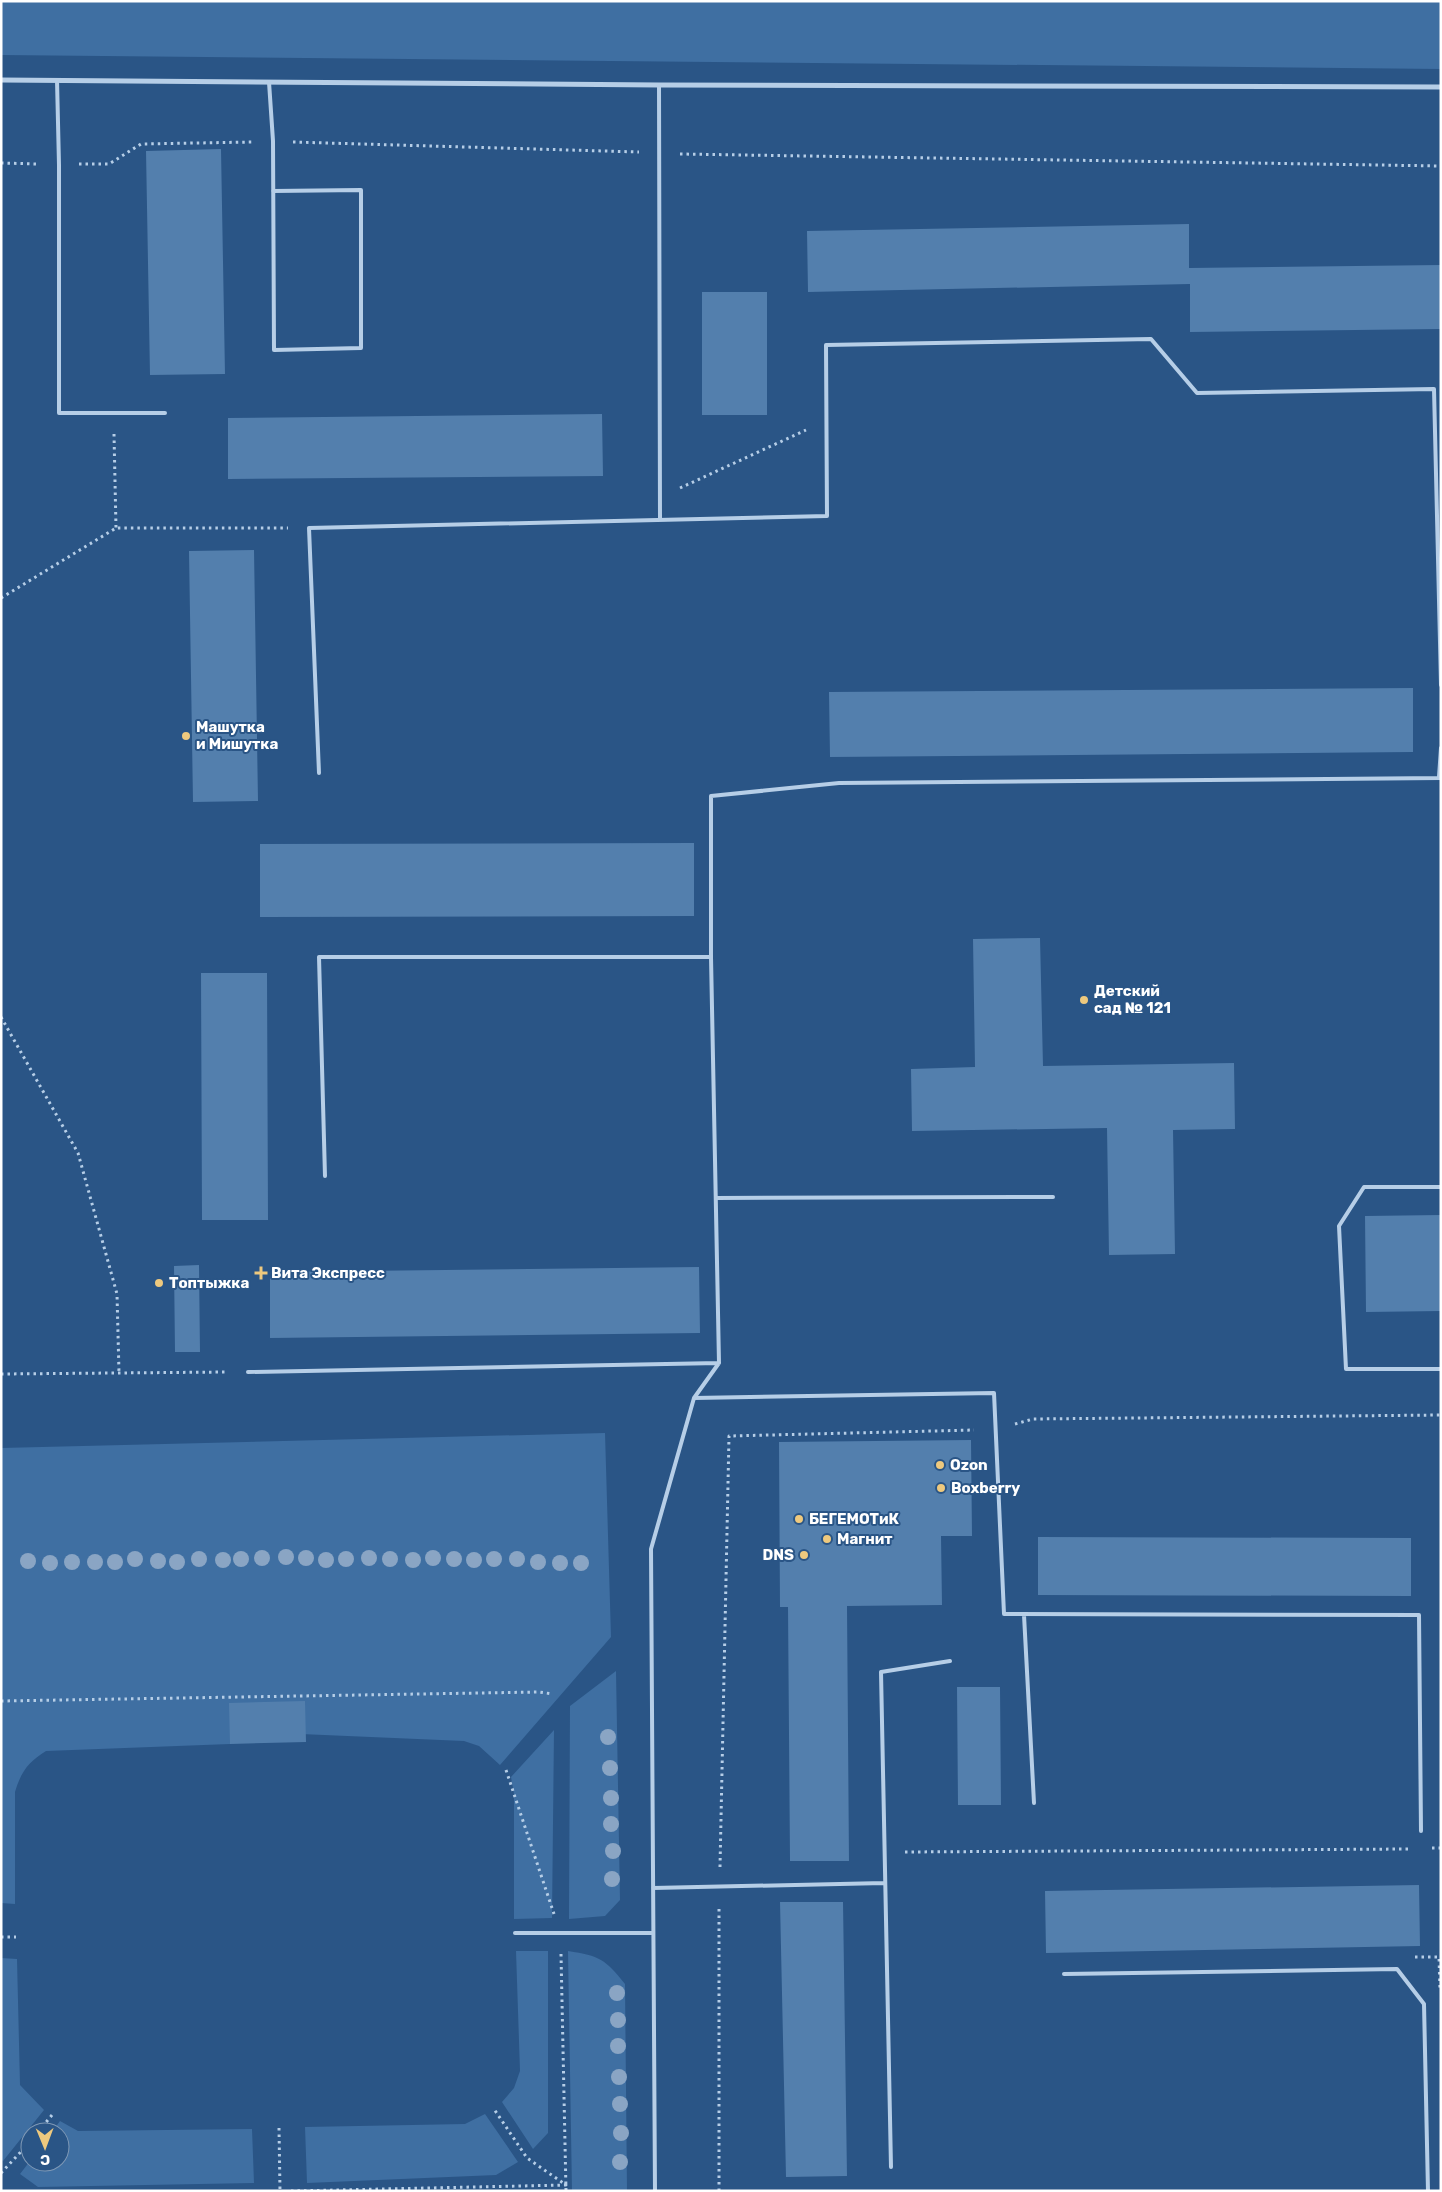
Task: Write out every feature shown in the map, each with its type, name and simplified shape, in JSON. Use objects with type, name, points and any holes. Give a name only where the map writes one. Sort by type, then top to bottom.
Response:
[{"type":"street","points":[[1,80],[659,86],[1441,87]]},
{"type":"lane","points":[[57,80],[59,413],[164,413]]},
{"type":"lane","points":[[269,82],[273,141],[273,191],[274,350],[361,348],[360,190],[273,191]]},
{"type":"lane","points":[[659,86],[661,153],[660,520]]},
{"type":"lane","points":[[319,773],[309,528],[827,516],[826,345],[1151,340],[1197,393],[1434,389],[1441,685]]},
{"type":"lane","points":[[655,2191],[651,1549],[694,1398],[719,1363],[711,957],[711,796],[839,783],[1440,777],[1441,748]]},
{"type":"lane","points":[[325,1176],[318,957],[711,957]]},
{"type":"lane","points":[[1441,1187],[1364,1188],[1339,1226],[1346,1369],[1441,1369]]},
{"type":"lane","points":[[716,1198],[1053,1196]]},
{"type":"lane","points":[[248,1372],[719,1363]]},
{"type":"lane","points":[[694,1398],[994,1393],[1004,1614],[1419,1615],[1421,1831]]},
{"type":"lane","points":[[1024,1614],[1034,1803]]},
{"type":"lane","points":[[891,2167],[881,1672],[950,1661]]},
{"type":"lane","points":[[653,1888],[884,1882]]},
{"type":"lane","points":[[515,1933],[653,1933]]},
{"type":"lane","points":[[1064,1974],[1397,1969],[1424,2004],[1428,2191]]},
{"type":"path","points":[[80,164],[109,164],[141,144],[273,141],[846,158],[1441,166]]},
{"type":"path","points":[[114,413],[116,528]]},
{"type":"path","points":[[660,498],[827,420]]},
{"type":"path","points":[[1,598],[116,528],[309,528]]},
{"type":"path","points":[[1,1017],[78,1152],[117,1294],[118,1373]]},
{"type":"path","points":[[1,1374],[248,1372]]},
{"type":"path","points":[[720,1850],[729,1436],[996,1430],[1033,1419],[1441,1415]]},
{"type":"path","points":[[1,1701],[539,1692],[553,1694]]},
{"type":"path","points":[[506,1770],[560,1933],[566,2191]]},
{"type":"path","points":[[1431,1848],[1441,1848]]},
{"type":"path","points":[[884,1853],[1411,1849]]},
{"type":"path","points":[[719,1885],[719,2191]]},
{"type":"path","points":[[1,1937],[16,1937]]},
{"type":"path","points":[[494,2110],[527,2158],[566,2185]]},
{"type":"path","points":[[46,2122],[52,2115]]},
{"type":"path","points":[[279,2128],[280,2191]]},
{"type":"path","points":[[1,2174],[20,2153]]},
{"type":"path","points":[[291,2191],[566,2185]]},
{"type":"shaded area","points":[[1,1],[1441,1],[1441,69],[1,55]]},
{"type":"shaded area","points":[[605,1433],[611,1637],[500,1765],[479,1746],[464,1741],[230,1731],[230,1744],[46,1751],[34,1759],[26,1768],[15,1792],[15,1904],[1,1903],[1,1448]]},
{"type":"shaded area","points":[[616,1671],[620,1900],[605,1916],[569,1919],[570,1706]]},
{"type":"shaded area","points":[[554,1730],[552,1918],[514,1919],[514,1794],[511,1777]]},
{"type":"shaded area","points":[[516,1951],[548,1951],[548,2133],[533,2149],[502,2102],[514,2088],[520,2071]]},
{"type":"shaded area","points":[[568,1951],[601,1960],[625,1984],[627,2191],[572,2191]]},
{"type":"shaded area","points":[[1,1958],[17,1959],[20,2085],[44,2110],[34,2122],[20,2122],[20,2140],[3,2161],[1,2159]]},
{"type":"shaded area","points":[[485,2114],[518,2162],[496,2175],[307,2183],[305,2127],[465,2124]]},
{"type":"shaded area","points":[[70,2127],[78,2131],[252,2129],[254,2183],[38,2187],[20,2174],[22,2172],[70,2172]]},
{"type":"building","points":[[221,149],[225,374],[150,375],[146,151]]},
{"type":"building","points":[[1189,224],[1189,268],[1441,265],[1441,329],[1190,332],[1190,284],[808,292],[807,231]]},
{"type":"building","points":[[702,292],[767,292],[767,415],[702,415]]},
{"type":"building","points":[[602,414],[603,476],[228,479],[228,418]]},
{"type":"building","points":[[254,550],[258,801],[193,802],[189,551]]},
{"type":"building","points":[[1413,688],[1413,752],[830,757],[829,692]]},
{"type":"building","points":[[694,843],[694,916],[260,917],[260,844]]},
{"type":"building","points":[[1040,938],[1043,1066],[1234,1063],[1235,1129],[1173,1130],[1175,1254],[1109,1255],[1107,1128],[912,1131],[911,1069],[975,1067],[973,939]]},
{"type":"building","points":[[201,973],[267,973],[268,1220],[202,1220]]},
{"type":"building","points":[[1441,1215],[1441,1311],[1366,1312],[1365,1216]]},
{"type":"building","points":[[199,1265],[200,1352],[175,1352],[174,1266]]},
{"type":"building","points":[[699,1267],[700,1333],[270,1338],[270,1272]]},
{"type":"building","points":[[971,1440],[972,1536],[941,1536],[942,1605],[847,1606],[849,1861],[790,1861],[788,1607],[780,1607],[779,1442]]},
{"type":"building","points":[[1038,1537],[1411,1538],[1411,1596],[1038,1595]]},
{"type":"building","points":[[957,1687],[1000,1687],[1001,1805],[958,1805]]},
{"type":"building","points":[[305,1701],[306,1742],[230,1744],[229,1703]]},
{"type":"building","points":[[1419,1885],[1420,1946],[1046,1953],[1045,1891]]},
{"type":"building","points":[[780,1902],[843,1902],[847,2176],[786,2177]]},
{"type":"place","name":"Машутка и Мишутка","points":[[186,736]]},
{"type":"place","name":"Детский сад № 121","points":[[1084,1000]]},
{"type":"place","name":"Вита Экспресс","points":[[261,1273]]},
{"type":"place","name":"Топтыжка","points":[[159,1283]]},
{"type":"place","name":"Ozon","points":[[940,1465]]},
{"type":"place","name":"Boxberry","points":[[941,1488]]},
{"type":"place","name":"БЕГЕМОТиК","points":[[799,1519]]},
{"type":"place","name":"Магнит","points":[[827,1539]]},
{"type":"place","name":"DNS","points":[[804,1555]]}]
